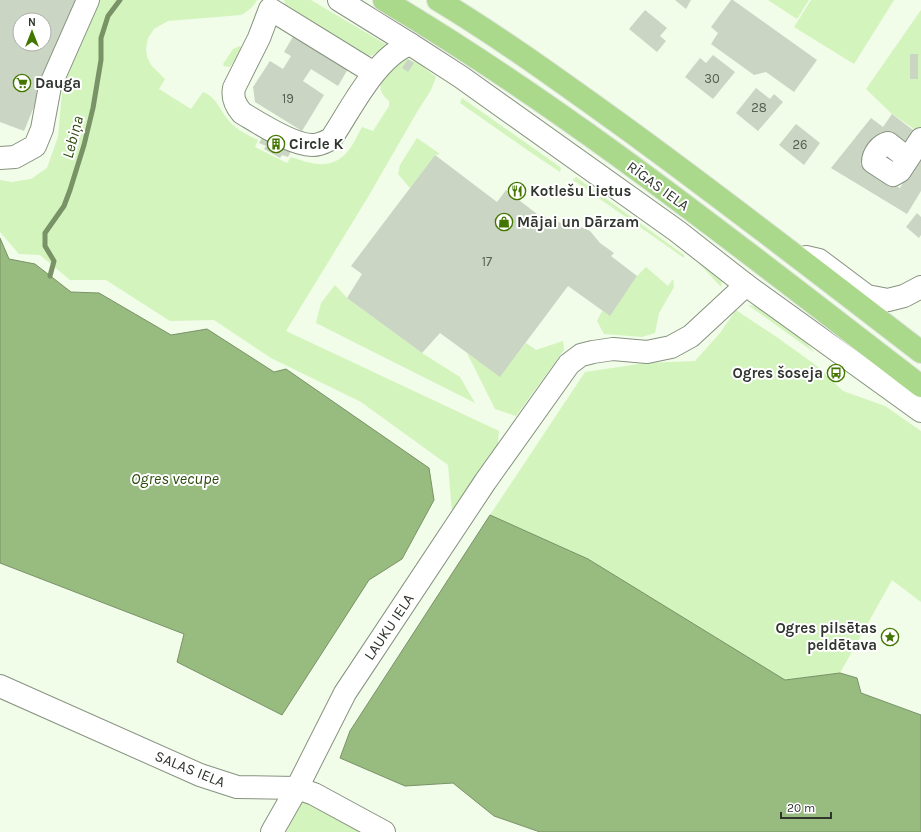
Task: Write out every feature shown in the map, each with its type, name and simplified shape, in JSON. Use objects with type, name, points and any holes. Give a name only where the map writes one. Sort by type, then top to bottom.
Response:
[{"type":"highway","name":"RĪGAS IELA","points":[[384,0],[438,32],[531,94],[669,193],[921,386]]},
{"type":"highway","name":"RĪGAS IELA","points":[[438,0],[545,70],[699,182],[921,352]]},
{"type":"street","points":[[0,158],[15,157],[35,146],[42,129],[50,86],[88,0]]},
{"type":"street","points":[[339,0],[461,77],[665,222],[746,285],[888,389],[921,411]]},
{"type":"street","points":[[374,73],[271,5],[259,38],[234,88],[234,101],[237,108],[242,113],[298,143],[314,145],[323,143],[331,139],[374,73],[400,48],[410,44]]},
{"type":"street","points":[[907,158],[921,139]]},
{"type":"street","points":[[794,254],[819,260],[867,296],[888,300],[904,296],[921,287]]},
{"type":"street","name":"LAUKU IELA","points":[[272,832],[345,693],[486,482],[569,364],[581,355],[593,352],[613,349],[647,352],[671,347],[691,336],[746,285]]},
{"type":"street","name":"SALAS IELA","points":[[0,686],[200,775],[237,787],[296,788],[314,794],[384,832]]},
{"type":"shaded area","points":[[97,0],[257,0],[250,9],[241,15],[168,21],[154,29],[148,38],[146,48],[147,57],[151,65],[165,79],[159,89],[191,109],[203,92],[208,94],[234,126],[258,140],[255,147],[287,163],[291,157],[306,162],[328,164],[342,157],[354,142],[362,127],[373,131],[389,106],[389,101],[382,93],[381,89],[386,67],[402,57],[418,63],[436,77],[431,90],[368,197],[286,331],[499,431],[497,455],[452,512],[448,465],[361,402],[271,358],[214,320],[170,321],[106,280],[70,280],[40,255],[19,254],[0,232],[0,180],[12,182],[31,179],[47,168],[58,137],[63,82]]},
{"type":"shaded area","points":[[284,0],[311,0],[387,45],[380,52],[366,57],[287,10]]},
{"type":"shaded area","points":[[768,0],[809,0],[797,19]]},
{"type":"shaded area","points":[[811,0],[894,0],[854,64],[794,27]]},
{"type":"shaded area","points":[[921,10],[920,133],[891,113],[866,89]]},
{"type":"shaded area","points":[[240,46],[242,49],[230,67],[224,66],[223,64],[233,49]]},
{"type":"shaded area","points":[[462,98],[556,164],[561,168],[560,172],[460,103]]},
{"type":"shaded area","points":[[417,138],[440,154],[435,155],[410,188],[398,174],[400,165]]},
{"type":"shaded area","points":[[576,177],[684,255],[684,258],[573,180]]},
{"type":"shaded area","points":[[686,249],[722,280],[721,287]]},
{"type":"shaded area","points":[[646,267],[668,286],[673,279],[674,287],[659,313],[655,333],[642,337],[604,334],[597,321],[602,311],[610,315],[637,276]]},
{"type":"shaded area","points":[[335,285],[347,298],[422,353],[460,377],[475,403],[316,323],[321,303]]},
{"type":"shaded area","points":[[748,305],[762,307],[795,330],[815,353]]},
{"type":"shaded area","points":[[736,310],[817,366],[843,391],[885,406],[921,431],[921,602],[892,580],[840,673],[785,680],[588,559],[490,515],[585,372],[646,363],[695,361],[720,333]]},
{"type":"shaded area","points":[[563,341],[564,350],[516,416],[495,409],[467,353],[500,376],[526,343],[536,350]]},
{"type":"shaded area","points":[[304,799],[367,832],[286,832]]},
{"type":"water","name":"Ogres vecupe","points":[[0,238],[9,259],[35,264],[71,292],[99,293],[171,335],[207,329],[274,372],[286,369],[429,468],[434,500],[402,559],[369,580],[282,715],[177,662],[184,634],[0,563]]},
{"type":"water","points":[[490,515],[588,559],[785,680],[840,673],[857,678],[861,693],[921,715],[921,832],[540,832],[494,816],[453,783],[405,786],[340,758],[350,731]]},
{"type":"building","name":"Dauga","points":[[0,0],[78,0],[24,131],[0,122]]},
{"type":"building","points":[[675,0],[691,0],[686,9]]},
{"type":"building","points":[[731,0],[817,60],[794,92],[766,72],[754,75],[711,44],[718,33],[711,27]]},
{"type":"building","points":[[645,10],[667,28],[660,36],[666,41],[657,52],[629,29]]},
{"type":"building","name":"Circle K","points":[[294,35],[348,69],[338,86],[311,69],[303,81],[324,95],[302,131],[255,102],[253,87],[270,61],[283,69],[291,56],[284,52]]},
{"type":"building","points":[[910,54],[918,54],[918,79],[910,79]]},
{"type":"building","points":[[713,55],[735,72],[713,99],[685,77],[700,58],[706,63]]},
{"type":"building","points":[[408,59],[414,63],[408,72],[402,68]]},
{"type":"building","points":[[756,88],[770,99],[774,94],[783,102],[758,131],[736,113]]},
{"type":"building","points":[[892,114],[917,133],[906,149],[887,134],[860,164],[900,188],[921,152],[921,191],[907,214],[831,168],[871,118],[883,127]]},
{"type":"building","points":[[796,124],[820,143],[804,165],[779,145]]},
{"type":"building","name":"Circle K","points":[[266,131],[294,146],[288,157],[282,155],[280,158],[264,149],[266,146],[259,143]]},
{"type":"building","points":[[435,155],[497,202],[506,190],[537,214],[561,223],[581,227],[590,231],[600,243],[614,253],[611,256],[637,276],[610,316],[568,286],[500,377],[440,333],[422,353],[347,298],[362,274],[351,266]]},
{"type":"building","points":[[917,213],[921,217],[921,235],[919,238],[906,227]]},
{"type":"waterway","name":"Lebiņa","points":[[50,276],[54,261],[45,246],[45,233],[64,206],[70,190],[84,145],[93,108],[101,60],[101,38],[108,16],[120,0]]},
{"type":"place","name":"Dauga","points":[[22,83]]},
{"type":"place","name":"Circle K","points":[[276,144]]},
{"type":"place","name":"Kotlešu Lietus","points":[[517,191]]},
{"type":"place","name":"Mājai un Dārzam","points":[[504,222]]},
{"type":"place","name":"Ogres šoseja","points":[[836,373]]},
{"type":"place","name":"Ogres pilsētas peldētava","points":[[890,637]]}]
